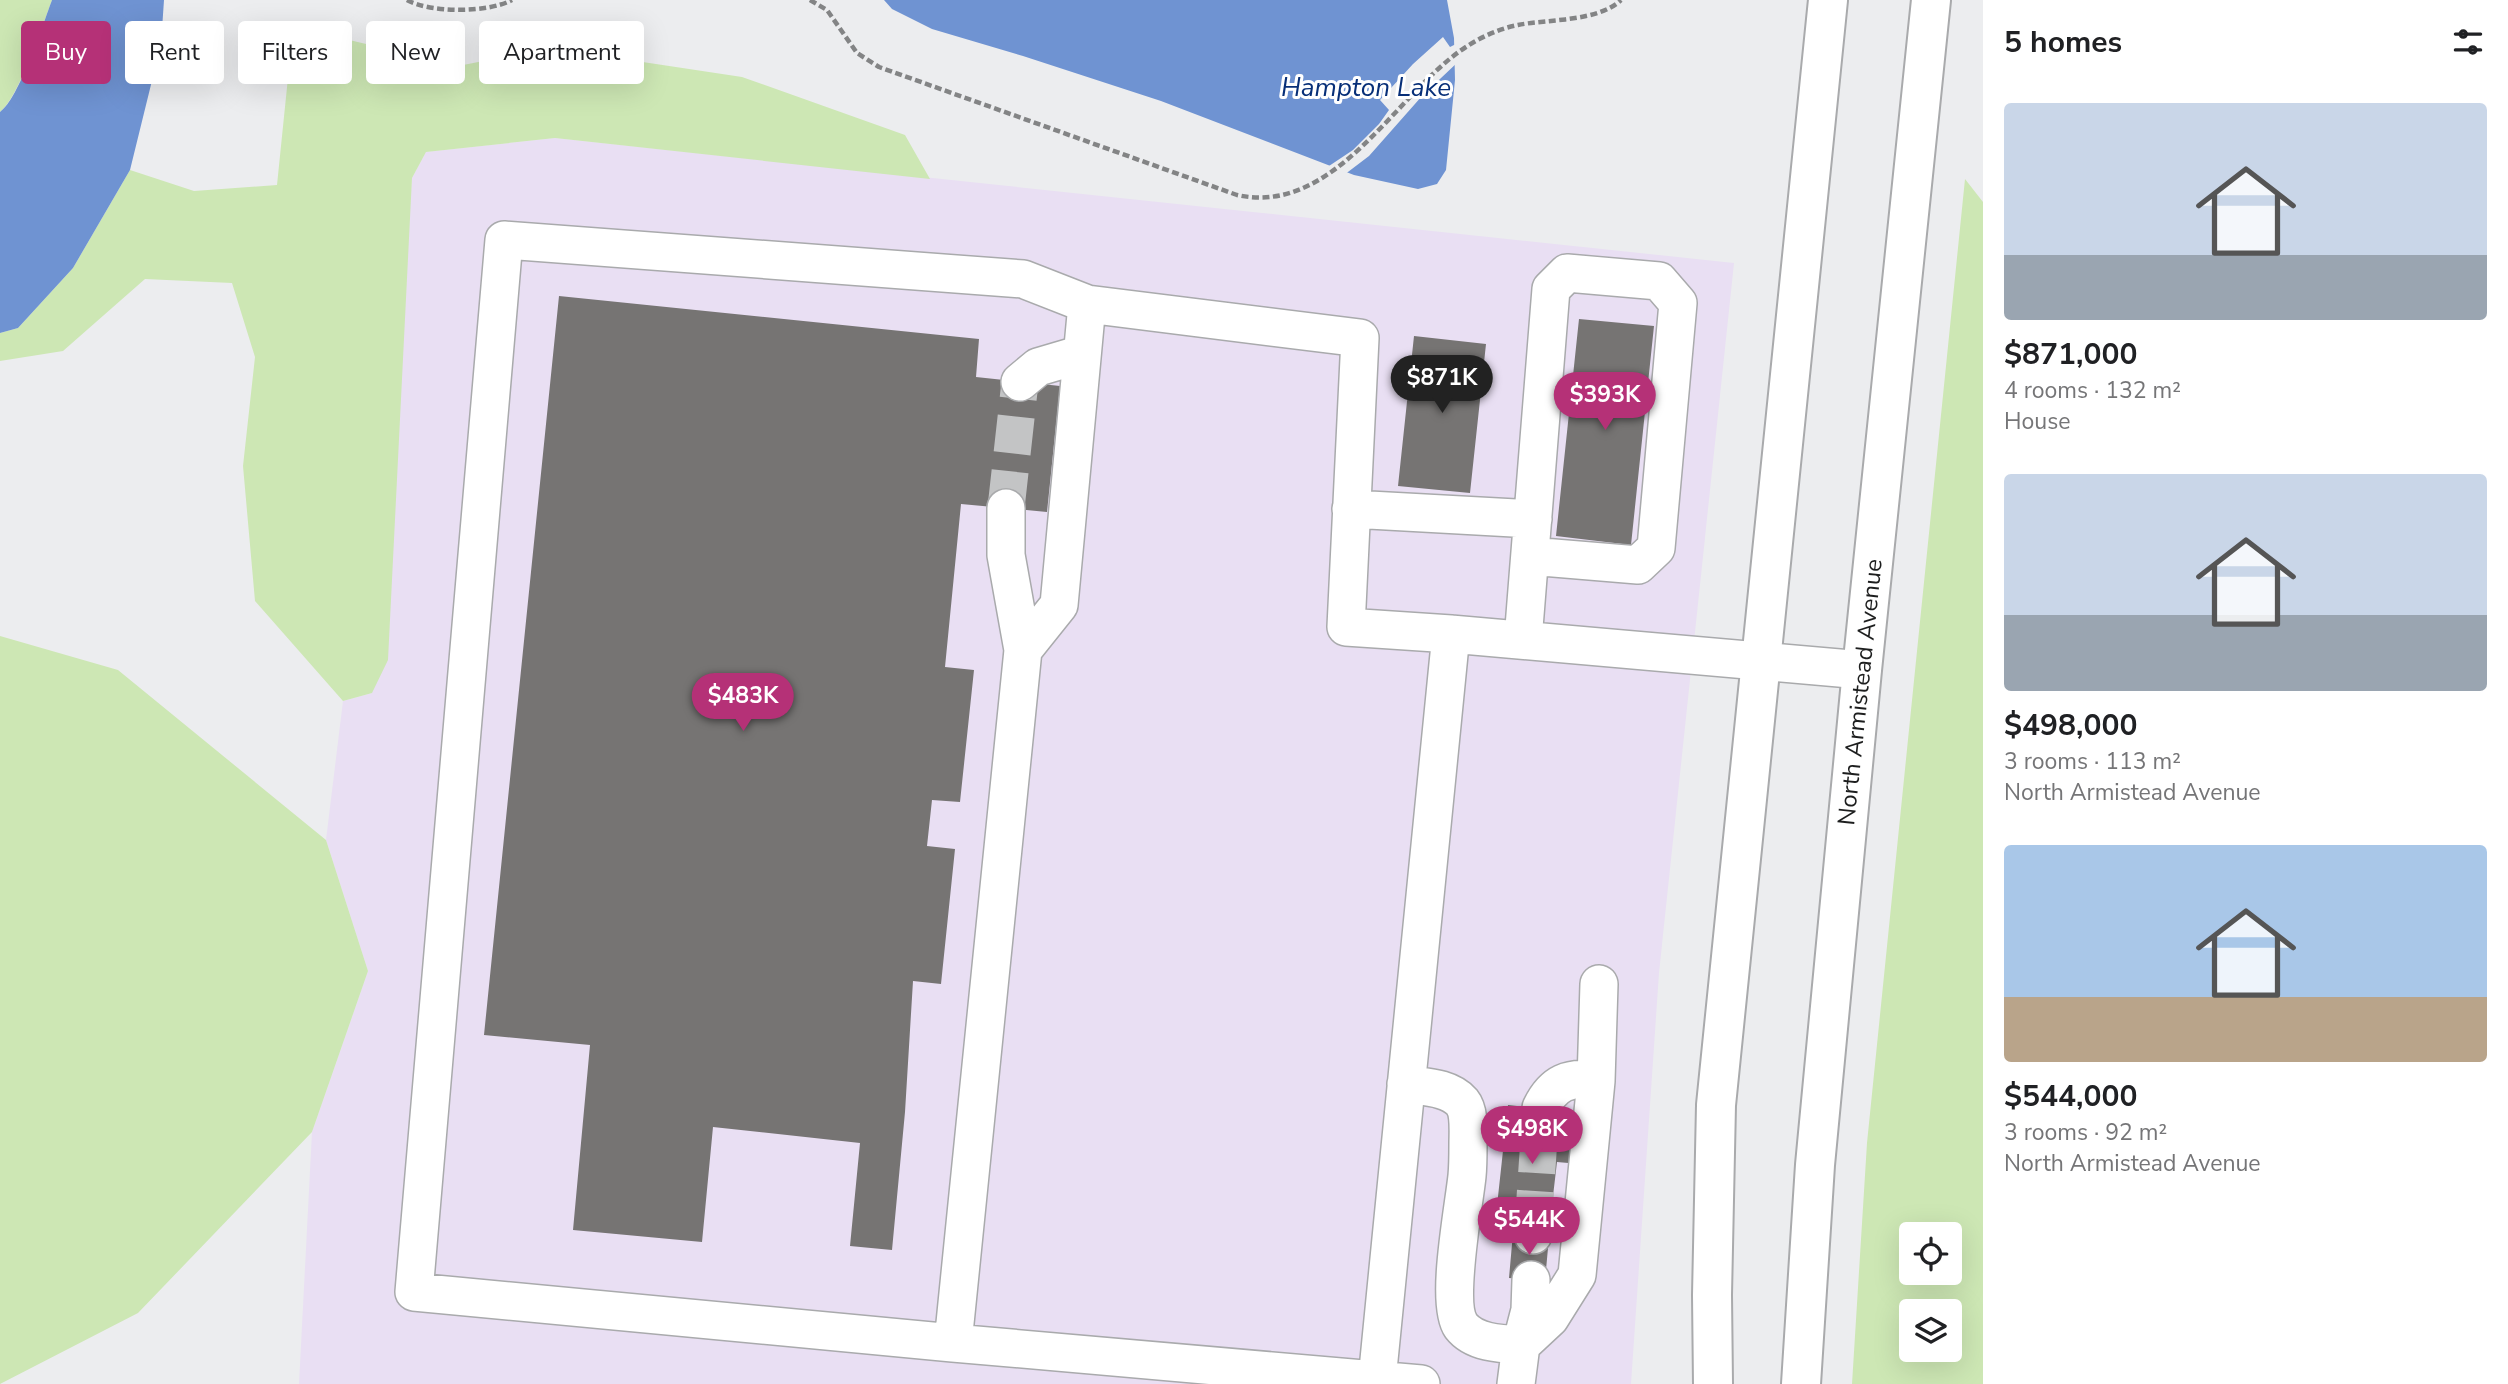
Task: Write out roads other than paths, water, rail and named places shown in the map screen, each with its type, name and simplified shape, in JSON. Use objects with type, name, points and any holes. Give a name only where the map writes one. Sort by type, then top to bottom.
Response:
[{"type":"main road","points":[[1713,1384],[1716,1105],[1828,0]]},
{"type":"main road","name":"North Armistead Avenue","points":[[1801,1384],[1815,1166],[1862,670],[1931,0]]},
{"type":"lane","points":[[1421,1384],[414,1292],[504,240],[1023,279],[1087,304],[1360,338],[1346,627],[1862,670]]},
{"type":"lane","points":[[1524,640],[1530,556],[1551,289],[1567,273],[1659,281],[1678,303],[1656,548],[1639,565],[1530,556]]},
{"type":"lane","points":[[1023,650],[1059,605],[1087,304]]},
{"type":"lane","points":[[1020,382],[1038,367],[1082,354]]},
{"type":"lane","points":[[953,1343],[1023,650],[1006,555],[1006,508]]},
{"type":"lane","points":[[1351,509],[1533,519]]},
{"type":"lane","points":[[1377,1380],[1451,634]]},
{"type":"lane","points":[[1406,1084],[1449,1092],[1463,1103],[1468,1123],[1467,1174],[1456,1258],[1455,1312],[1461,1325],[1472,1336],[1497,1343],[1521,1345],[1550,1318],[1577,1275],[1596,1081],[1599,984]]},
{"type":"lane","points":[[1541,1108],[1548,1093],[1562,1083],[1579,1078],[1596,1081]]},
{"type":"lane","points":[[1516,1384],[1521,1345],[1530,1310],[1531,1280]]},
{"type":"water","points":[[52,0],[164,0],[163,21],[125,21],[125,84],[151,84],[130,170],[73,268],[18,328],[0,333],[0,112],[21,79],[21,84],[111,84],[111,21],[45,21]]},
{"type":"water","name":"Hampton Lake","points":[[884,0],[1447,0],[1454,38],[1455,80],[1446,170],[1437,184],[1418,189],[1354,175],[1161,101],[932,29],[892,9]]},
{"type":"tunnel","points":[[1006,508],[1020,382]]},
{"type":"tunnel","points":[[1533,1228],[1541,1108]]}]
